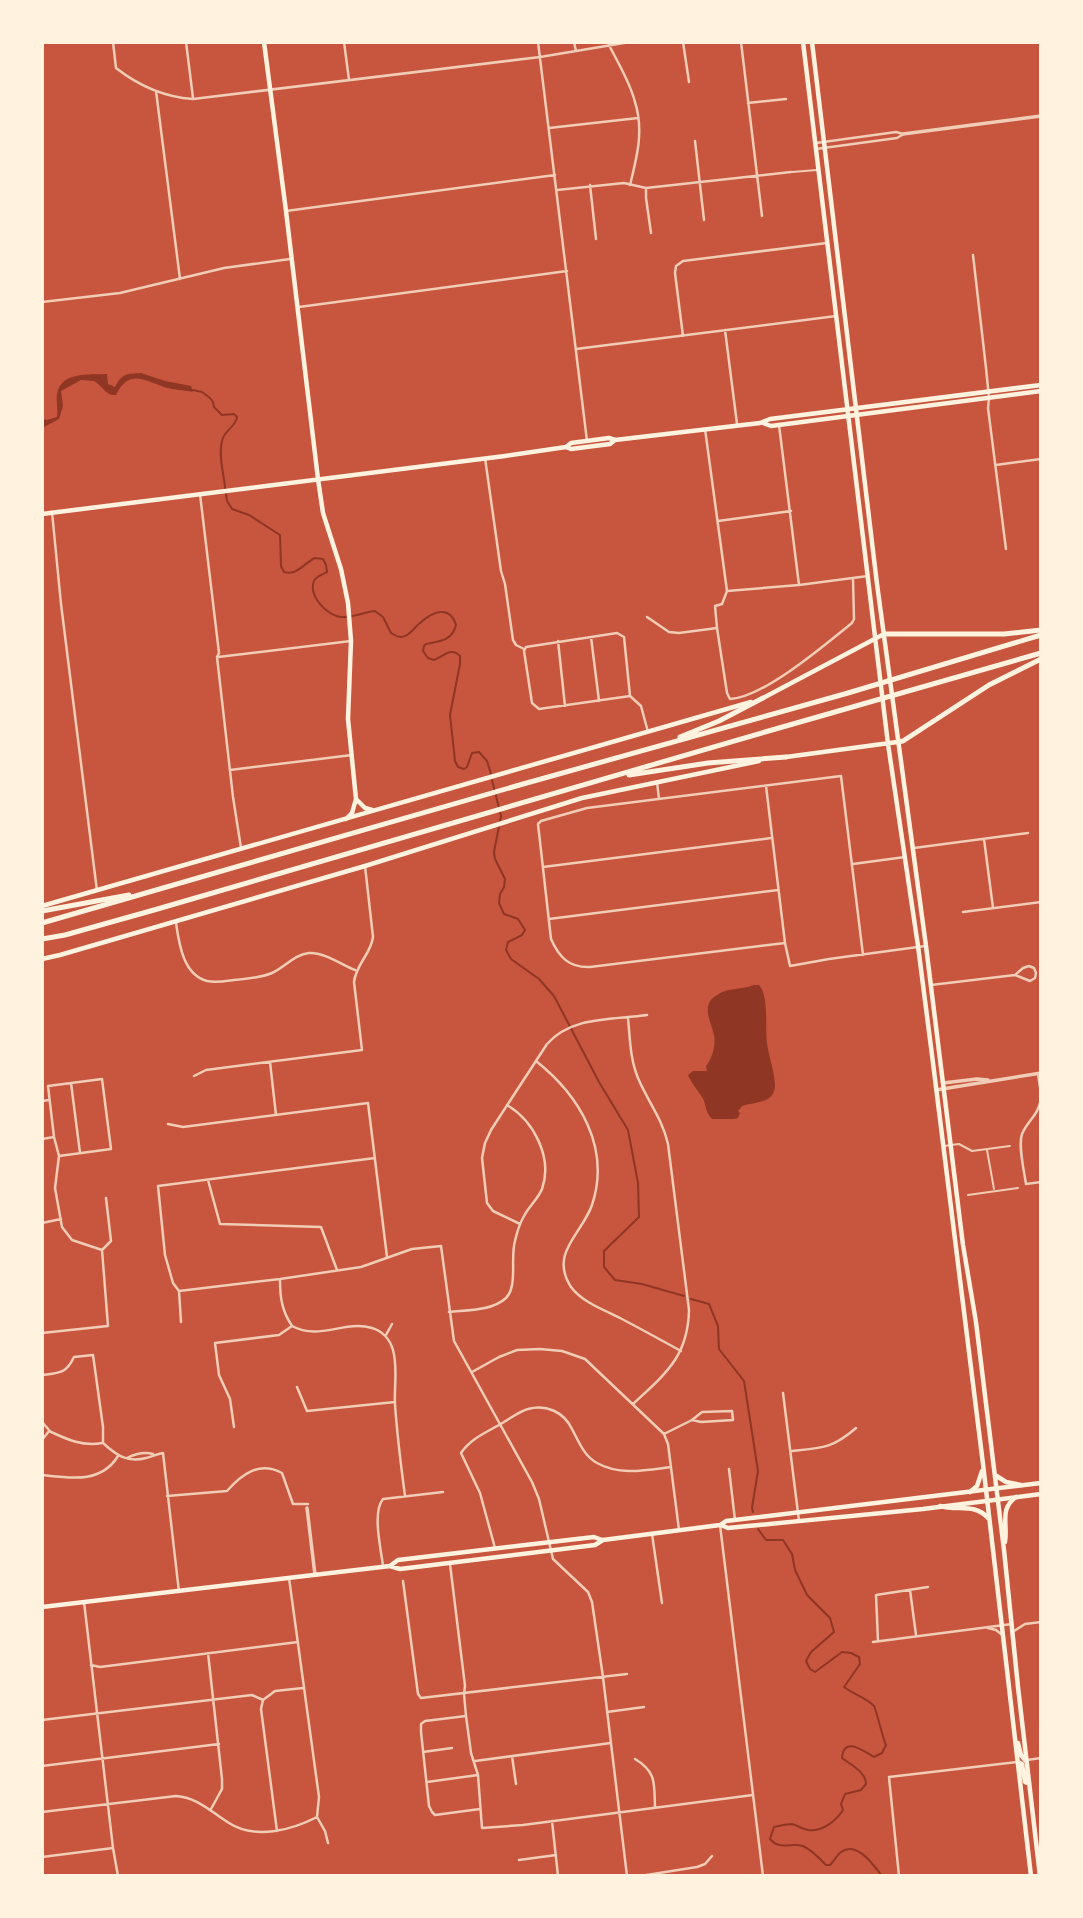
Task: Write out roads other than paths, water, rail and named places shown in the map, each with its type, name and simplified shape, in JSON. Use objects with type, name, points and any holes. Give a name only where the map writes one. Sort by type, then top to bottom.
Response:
[{"type":"highway","points":[[884,634],[1004,634],[1041,630]]},
{"type":"highway","points":[[42,923],[848,693],[1041,635]]},
{"type":"highway","points":[[897,742],[1041,656]]},
{"type":"highway","points":[[609,779],[739,739],[1041,656]]},
{"type":"highway","points":[[659,746],[719,721],[763,698]]},
{"type":"highway","points":[[42,941],[566,789],[708,763],[786,757]]},
{"type":"highway","points":[[42,908],[156,890]]},
{"type":"main road","points":[[264,42],[317,479],[323,513],[341,569],[348,603],[351,641],[348,705],[356,799],[352,813],[346,819]]},
{"type":"main road","points":[[803,42],[879,673],[918,947],[983,1464],[1031,1876]]},
{"type":"main road","points":[[812,42],[897,742],[976,1322],[1011,1616],[1015,1622],[1012,1633],[1040,1876]]},
{"type":"main road","points":[[762,422],[771,426],[858,416],[1041,385]]},
{"type":"main road","points":[[566,447],[570,443],[705,429],[848,409],[1041,391]]},
{"type":"main road","points":[[42,514],[566,447],[580,448],[610,444],[615,440]]},
{"type":"main road","points":[[580,448],[587,441]]},
{"type":"main road","points":[[42,908],[727,710],[763,698],[884,634]]},
{"type":"main road","points":[[42,959],[176,923],[582,798],[786,757],[897,742]]},
{"type":"main road","points":[[356,799],[365,808],[376,810]]},
{"type":"main road","points":[[970,1492],[979,1484],[983,1464]]},
{"type":"main road","points":[[995,1475],[1003,1481],[1021,1485]]},
{"type":"main road","points":[[390,1566],[398,1560],[594,1537],[603,1540],[679,1531],[747,1518],[1041,1483]]},
{"type":"main road","points":[[720,1525],[728,1528],[764,1525],[1041,1494]]},
{"type":"main road","points":[[1004,1550],[1005,1509],[1016,1497]]},
{"type":"main road","points":[[940,1506],[977,1509],[989,1519]]},
{"type":"main road","points":[[42,1607],[390,1566],[400,1569],[596,1545],[603,1540]]},
{"type":"main road","points":[[1015,1741],[1026,1760]]},
{"type":"main road","points":[[1018,1762],[1022,1764],[1025,1782],[1029,1784]]},
{"type":"street","points":[[113,42],[116,68],[132,80],[156,92],[193,99],[540,57],[630,42]]},
{"type":"street","points":[[186,42],[193,99]]},
{"type":"street","points":[[344,42],[349,79]]},
{"type":"street","points":[[538,42],[587,441]]},
{"type":"street","points":[[574,42],[576,51]]},
{"type":"street","points":[[683,42],[689,82]]},
{"type":"street","points":[[741,42],[762,216]]},
{"type":"street","points":[[609,46],[635,101],[638,118],[638,155],[630,185]]},
{"type":"street","points":[[156,92],[180,278]]},
{"type":"street","points":[[748,103],[786,99]]},
{"type":"street","points":[[816,146],[897,138],[903,134],[1041,116]]},
{"type":"street","points":[[550,128],[638,118]]},
{"type":"street","points":[[695,142],[705,220]]},
{"type":"street","points":[[557,190],[624,183],[646,188],[791,172]]},
{"type":"street","points":[[286,211],[555,176]]},
{"type":"street","points":[[590,186],[596,239]]},
{"type":"street","points":[[646,188],[651,233]]},
{"type":"street","points":[[683,336],[675,273],[676,267],[683,261],[827,243]]},
{"type":"street","points":[[973,256],[989,395],[988,408],[1006,549]]},
{"type":"street","points":[[42,302],[120,293],[224,268],[291,259]]},
{"type":"street","points":[[297,307],[567,271]]},
{"type":"street","points":[[576,349],[836,316]]},
{"type":"street","points":[[724,330],[737,425]]},
{"type":"street","points":[[779,425],[799,585]]},
{"type":"street","points":[[705,429],[727,591],[722,604],[715,606],[727,694],[730,699],[741,698],[772,682],[805,661],[852,623],[853,579]]},
{"type":"street","points":[[485,458],[500,571],[505,584],[513,640],[520,648],[525,649]]},
{"type":"street","points":[[996,465],[1041,459]]},
{"type":"street","points":[[200,494],[230,770],[242,849]]},
{"type":"street","points":[[717,521],[791,511]]},
{"type":"street","points":[[52,512],[97,891]]},
{"type":"street","points":[[727,591],[868,576]]},
{"type":"street","points":[[647,617],[669,632],[717,628]]},
{"type":"street","points":[[525,649],[531,645],[558,641],[617,634],[624,637],[630,696],[641,706],[648,732]]},
{"type":"street","points":[[591,637],[599,701]]},
{"type":"street","points":[[218,657],[351,641]]},
{"type":"street","points":[[558,641],[565,706]]},
{"type":"street","points":[[525,649],[532,703],[539,709],[630,696]]},
{"type":"street","points":[[230,770],[352,755]]},
{"type":"street","points":[[785,943],[577,967],[557,953],[551,939],[537,827],[541,821],[581,809],[841,776],[863,955]]},
{"type":"street","points":[[657,782],[659,799]]},
{"type":"street","points":[[766,786],[790,966],[926,946]]},
{"type":"street","points":[[912,848],[1028,833]]},
{"type":"street","points":[[543,867],[771,838]]},
{"type":"street","points":[[984,839],[993,908]]},
{"type":"street","points":[[852,864],[905,857]]},
{"type":"street","points":[[194,1076],[206,1070],[362,1050],[354,982],[356,971],[371,948],[373,937],[365,866]]},
{"type":"street","points":[[549,919],[778,890]]},
{"type":"street","points":[[963,912],[1041,902]]},
{"type":"street","points":[[176,923],[188,966],[197,976],[210,981],[264,976],[309,953],[323,956],[356,971]]},
{"type":"street","points":[[931,985],[1015,975],[1027,966],[1032,966],[1036,971],[1031,980],[1015,975]]},
{"type":"street","points":[[520,1224],[490,1208],[482,1165],[485,1143],[507,1105],[547,1044],[564,1029],[575,1025],[647,1015]]},
{"type":"street","points":[[628,1018],[634,1067],[663,1124],[668,1144],[689,1310],[686,1337],[675,1363],[634,1404]]},
{"type":"street","points":[[536,1061],[564,1085],[576,1101],[593,1139],[598,1168],[593,1200],[586,1218],[565,1253],[564,1267],[571,1287],[581,1297],[681,1351]]},
{"type":"street","points":[[270,1062],[276,1115]]},
{"type":"street","points":[[936,1087],[977,1084],[1040,1073],[1041,1094]]},
{"type":"street","points":[[59,1156],[110,1149],[102,1079],[48,1086],[59,1156],[55,1188],[62,1227],[72,1240],[102,1250]]},
{"type":"street","points":[[71,1083],[80,1153]]},
{"type":"street","points":[[1041,1099],[1037,1113],[1021,1136],[1026,1184],[1041,1182]]},
{"type":"street","points":[[42,1101],[50,1100]]},
{"type":"street","points":[[168,1124],[183,1127],[368,1103],[387,1257]]},
{"type":"street","points":[[449,1312],[493,1306],[510,1293],[513,1281],[512,1250],[520,1224],[540,1194],[544,1182],[542,1152],[535,1135],[522,1116],[507,1105]]},
{"type":"street","points":[[42,1139],[54,1137]]},
{"type":"street","points":[[181,1322],[179,1291],[173,1283],[164,1255],[158,1186],[375,1158]]},
{"type":"street","points":[[208,1180],[220,1224],[321,1227],[337,1270]]},
{"type":"street","points":[[42,1333],[108,1326],[102,1250],[111,1241],[107,1198]]},
{"type":"street","points":[[593,1200],[601,1202]]},
{"type":"street","points":[[42,1223],[61,1219]]},
{"type":"street","points":[[179,1291],[361,1267],[412,1249],[441,1246],[454,1341],[539,1499],[553,1559],[588,1592],[592,1602],[627,1876]]},
{"type":"street","points":[[280,1279],[284,1314],[292,1326],[302,1332],[316,1333],[354,1327],[371,1328],[386,1335],[393,1347],[396,1362],[395,1402],[405,1496]]},
{"type":"street","points":[[510,1293],[514,1296]]},
{"type":"street","points":[[386,1335],[391,1324]]},
{"type":"street","points":[[234,1427],[230,1399],[219,1376],[215,1343],[279,1335],[292,1326]]},
{"type":"street","points":[[472,1372],[517,1350],[540,1349],[585,1359],[664,1434],[668,1444],[679,1531]]},
{"type":"street","points":[[42,1375],[69,1368],[74,1357],[93,1355],[103,1443]]},
{"type":"street","points":[[297,1387],[307,1411],[395,1402]]},
{"type":"street","points":[[783,1392],[799,1521]]},
{"type":"street","points":[[495,1548],[480,1493],[461,1453],[469,1442],[526,1409],[541,1408],[557,1412],[570,1426],[585,1453],[596,1463],[610,1469],[628,1471],[671,1468]]},
{"type":"street","points":[[664,1434],[702,1412],[732,1411],[733,1420],[692,1420]]},
{"type":"street","points":[[42,1422],[49,1431],[71,1441],[103,1443],[118,1456],[127,1458],[138,1454],[163,1453],[179,1592]]},
{"type":"street","points":[[791,1451],[822,1448],[840,1442],[856,1428]]},
{"type":"street","points":[[42,1440],[49,1431]]},
{"type":"street","points":[[42,1475],[68,1478],[95,1475],[111,1466],[118,1456]]},
{"type":"street","points":[[167,1496],[227,1491],[240,1476],[273,1468],[282,1473],[293,1504],[308,1506],[315,1575]]},
{"type":"street","points":[[729,1469],[734,1520]]},
{"type":"street","points":[[383,1567],[378,1513],[383,1499],[443,1492]]},
{"type":"street","points":[[720,1525],[763,1876]]},
{"type":"street","points":[[652,1534],[662,1602]]},
{"type":"street","points":[[450,1563],[466,1686],[466,1716],[471,1753],[478,1776],[482,1828],[753,1795]]},
{"type":"street","points":[[289,1578],[319,1797],[317,1817],[325,1830],[328,1843]]},
{"type":"street","points":[[403,1581],[418,1695],[421,1698],[627,1674]]},
{"type":"street","points":[[878,1641],[876,1595],[928,1587]]},
{"type":"street","points":[[910,1590],[917,1637]]},
{"type":"street","points":[[84,1601],[118,1876]]},
{"type":"street","points":[[873,1642],[988,1628],[1015,1622],[1041,1622]]},
{"type":"street","points":[[1012,1633],[1025,1623]]},
{"type":"street","points":[[988,1628],[996,1630],[1003,1637]]},
{"type":"street","points":[[91,1665],[100,1667],[298,1642]]},
{"type":"street","points":[[208,1653],[222,1789],[211,1809]]},
{"type":"street","points":[[277,1831],[261,1709],[263,1700],[275,1692],[304,1688]]},
{"type":"street","points":[[42,1720],[252,1695],[263,1700]]},
{"type":"street","points":[[607,1712],[644,1707]]},
{"type":"street","points":[[466,1716],[425,1721],[421,1724],[429,1806],[435,1815],[481,1808]]},
{"type":"street","points":[[474,1761],[611,1743]]},
{"type":"street","points":[[42,1766],[219,1744]]},
{"type":"street","points":[[423,1752],[452,1748]]},
{"type":"street","points":[[512,1756],[516,1784]]},
{"type":"street","points":[[1026,1760],[1041,1758]]},
{"type":"street","points":[[635,1759],[652,1773],[655,1807]]},
{"type":"street","points":[[899,1876],[889,1777],[1018,1762]]},
{"type":"street","points":[[427,1782],[478,1776]]},
{"type":"street","points":[[42,1812],[176,1796],[185,1797],[211,1809],[229,1824],[253,1832],[277,1831],[299,1826],[317,1817]]},
{"type":"street","points":[[552,1821],[558,1876]]},
{"type":"street","points":[[42,1857],[113,1849]]},
{"type":"street","points":[[519,1860],[556,1855]]},
{"type":"street","points":[[640,1876],[697,1867],[705,1864],[712,1856]]},
{"type":"lane","points":[[791,172],[818,169]]},
{"type":"lane","points":[[943,1146],[961,1144],[972,1151],[1010,1146]]},
{"type":"lane","points":[[986,1149],[995,1190]]},
{"type":"lane","points":[[968,1195],[1018,1188]]},
{"type":"waterway","points":[[193,390],[210,398],[222,415],[234,414],[237,417],[223,437],[221,446],[225,488]]},
{"type":"waterway","points":[[226,494],[232,509],[249,515],[280,535],[281,566],[284,572],[297,571],[315,558],[323,559],[327,572],[316,578],[313,587],[320,605],[325,610],[346,617],[375,611],[383,617],[391,633],[401,637],[409,634],[435,613],[450,614],[456,625],[452,634],[445,639],[426,644],[423,651],[428,658],[434,660],[450,652],[460,656],[450,715],[455,761],[458,767],[464,769],[472,753],[479,752],[487,761],[491,774]]},
{"type":"waterway","points":[[492,780],[501,816],[494,852],[505,879],[499,903],[504,914],[518,919],[525,930],[522,935],[508,942],[506,950],[511,959],[539,979],[554,996],[599,1082],[628,1130],[638,1183],[639,1217],[604,1251],[604,1267],[615,1280],[642,1284],[684,1296]]},
{"type":"waterway","points":[[691,1299],[709,1304],[718,1326],[719,1349],[744,1381],[758,1471],[753,1512]]},
{"type":"waterway","points":[[758,1529],[766,1540],[783,1540],[792,1554],[795,1570],[807,1595],[830,1618],[834,1632],[811,1652],[806,1661],[810,1669],[815,1672],[842,1652],[859,1657],[860,1664],[844,1687],[874,1706],[886,1745],[882,1753],[874,1757],[850,1746],[843,1751],[842,1758],[861,1772],[866,1784],[861,1790],[845,1794],[841,1804],[843,1810],[833,1822],[813,1830],[792,1824],[774,1827],[770,1839],[778,1845],[803,1846],[826,1865],[830,1865],[841,1852],[853,1849],[870,1861],[882,1876]]}]
